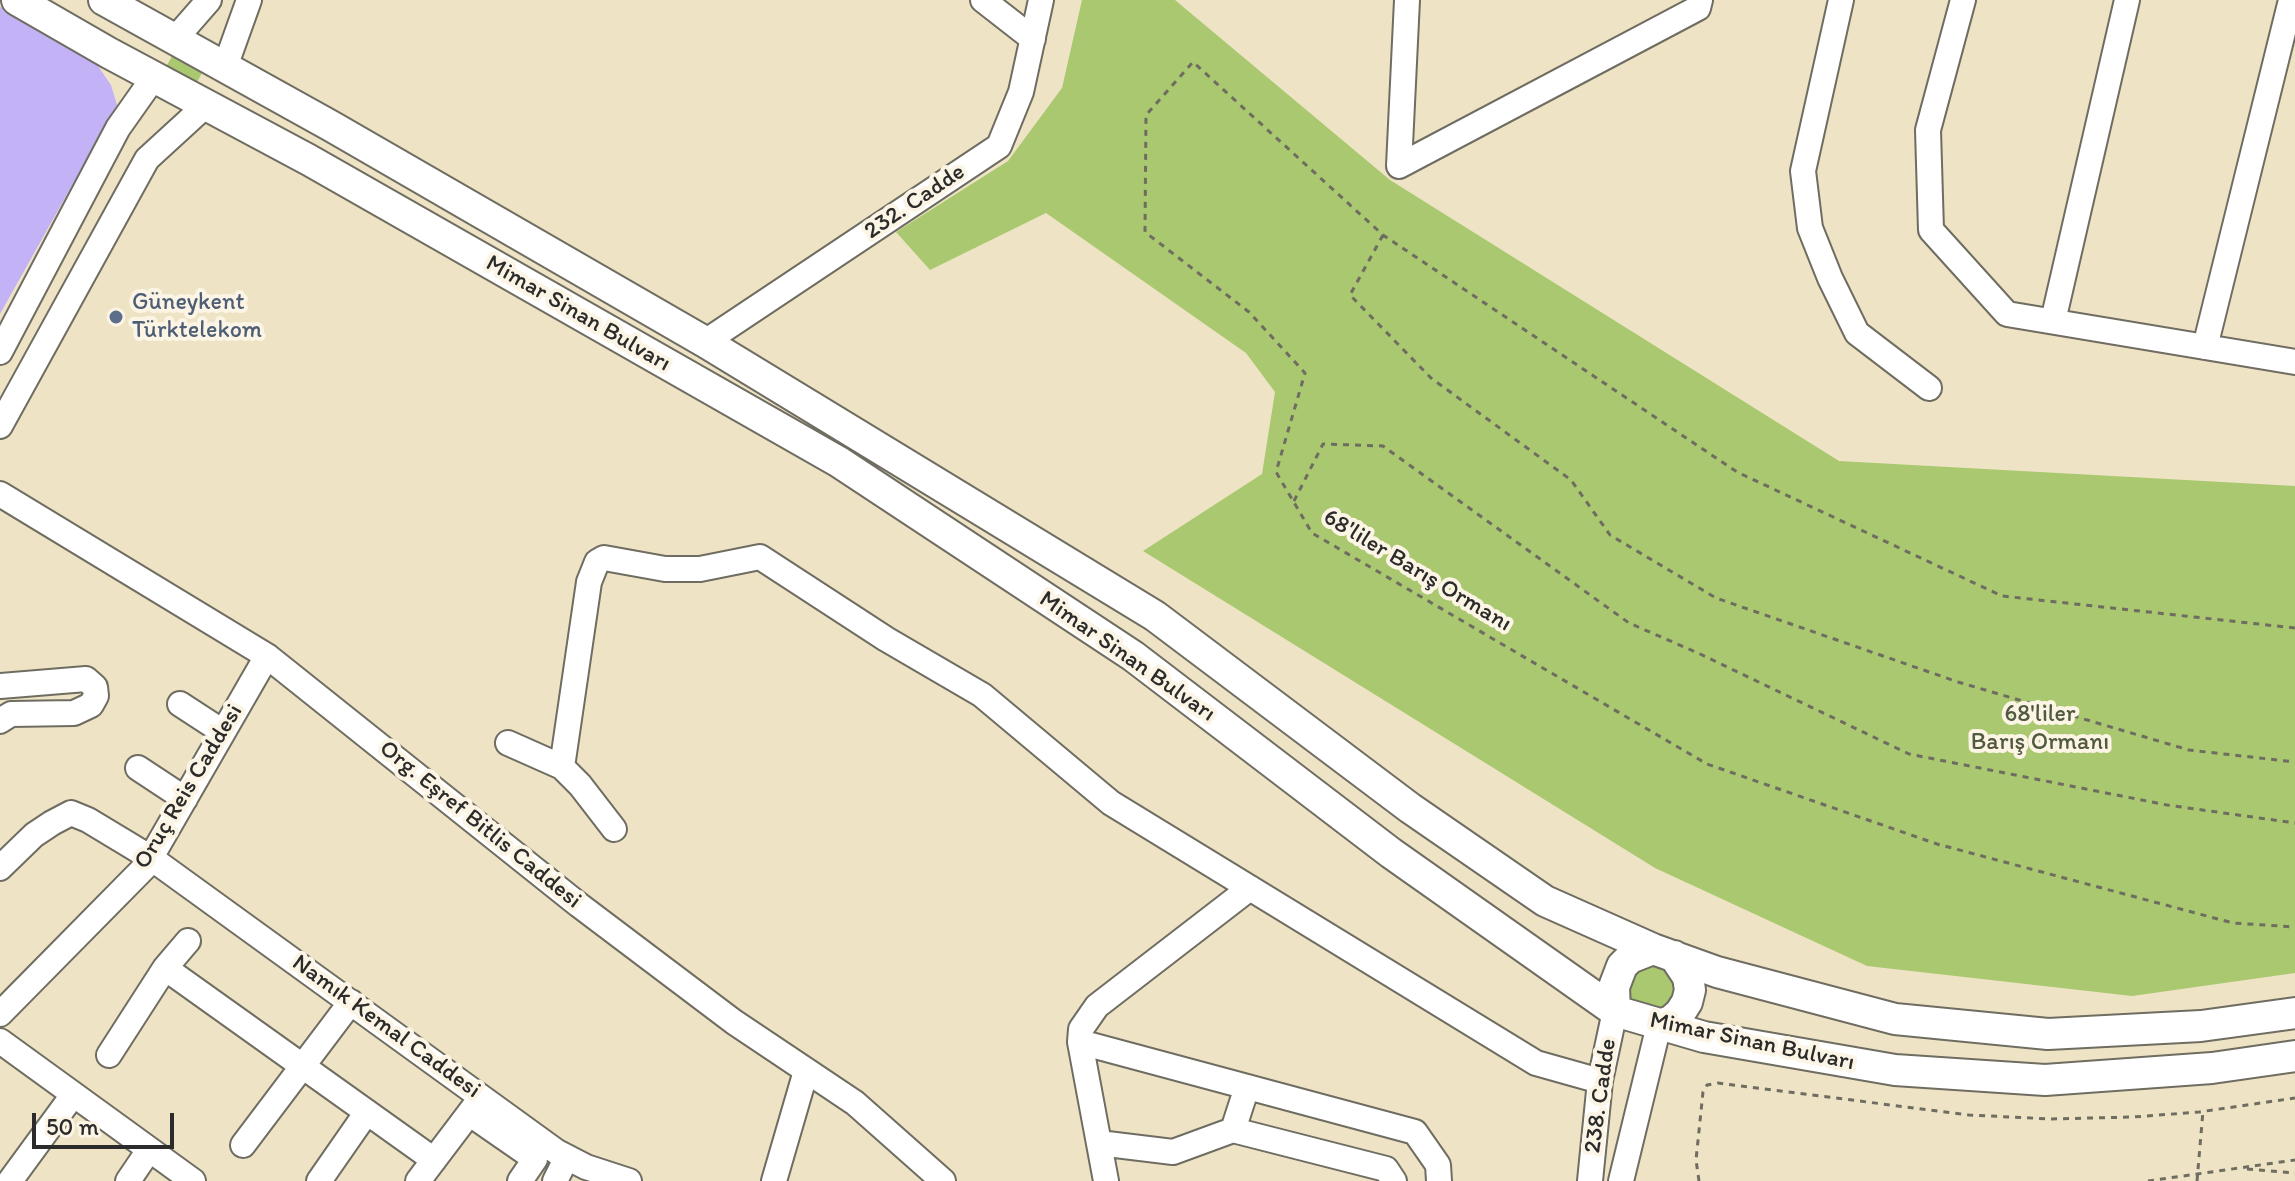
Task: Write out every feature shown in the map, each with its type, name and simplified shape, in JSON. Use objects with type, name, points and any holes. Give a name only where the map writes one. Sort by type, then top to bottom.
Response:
[{"type":"main road","name":"Mimar Sinan Bulvarı","points":[[17,0],[309,160],[839,462],[1133,656],[1391,853],[1615,1011],[1704,1037],[1895,1070],[2045,1080],[2212,1068],[2295,1056]]},
{"type":"main road","name":"Mimar Sinan Bulvarı","points":[[104,0],[331,126],[705,342],[1155,616],[1410,808],[1545,901],[1663,953],[1717,972],[1895,1019],[2048,1034],[2201,1026],[2295,1013]]},
{"type":"main road","points":[[154,77],[158,55],[175,39]]},
{"type":"main road","points":[[206,105],[220,88],[225,67]]},
{"type":"main road","points":[[1615,1011],[1614,987],[1622,966],[1630,958],[1663,953],[1688,977],[1690,990],[1680,1013],[1671,1021],[1659,1025]]},
{"type":"street","points":[[175,39],[209,0]]},
{"type":"street","points":[[225,67],[249,0]]},
{"type":"street","points":[[983,0],[1033,39]]},
{"type":"street","name":"232. Cadde","points":[[705,342],[999,146],[1021,92],[1041,0]]},
{"type":"street","points":[[1413,3],[1399,166],[1698,8],[1700,0]]},
{"type":"street","points":[[1841,0],[1803,171],[1810,228],[1857,333],[1929,388]]},
{"type":"street","points":[[1963,0],[1928,130],[1931,230],[2007,314],[2295,362]]},
{"type":"street","points":[[2053,321],[2127,0]]},
{"type":"street","points":[[2205,347],[2291,0]]},
{"type":"street","points":[[0,352],[118,128],[154,77]]},
{"type":"street","points":[[0,426],[147,159],[206,105]]},
{"type":"street","name":"Org. Eşref Bitlis Caddesi","points":[[0,494],[267,656],[579,905],[734,1022],[855,1103],[943,1181]]},
{"type":"street","points":[[562,767],[589,582],[597,562],[604,558],[665,569],[700,569],[760,557],[886,639],[982,695],[1111,803],[1536,1063],[1600,1081]]},
{"type":"street","name":"Oruç Reis Caddesi","points":[[0,1014],[146,866],[267,656]]},
{"type":"street","points":[[0,686],[86,679],[95,687],[96,696],[91,705],[74,713],[11,714],[0,721]]},
{"type":"street","points":[[180,704],[223,732]]},
{"type":"street","points":[[508,743],[562,767],[614,829]]},
{"type":"street","points":[[138,768],[185,799]]},
{"type":"street","name":"Namık Kemal Caddesi","points":[[0,868],[34,835],[71,813],[151,858],[351,1002],[476,1106],[586,1167],[629,1181]]},
{"type":"street","points":[[1106,1181],[1080,1042],[1081,1029],[1097,1006],[1250,888]]},
{"type":"street","points":[[109,1055],[165,968],[188,941]]},
{"type":"street","points":[[165,968],[434,1160]]},
{"type":"street","points":[[243,1145],[351,1002]]},
{"type":"street","name":"238. Cadde","points":[[1590,1181],[1600,1081],[1615,1011]]},
{"type":"street","points":[[1621,1181],[1659,1025]]},
{"type":"street","points":[[0,1041],[193,1181]]},
{"type":"street","points":[[1080,1042],[1415,1132],[1438,1165],[1439,1181]]},
{"type":"street","points":[[774,1181],[806,1071]]},
{"type":"street","points":[[1233,1130],[1247,1087]]},
{"type":"street","points":[[10,1181],[73,1095]]},
{"type":"street","points":[[418,1181],[476,1106],[535,1159],[520,1181]]},
{"type":"street","points":[[319,1181],[367,1112]]},
{"type":"street","points":[[1099,1143],[1173,1152],[1233,1130],[1386,1169],[1394,1181]]},
{"type":"street","points":[[128,1181],[149,1150]]},
{"type":"street","points":[[555,1181],[567,1157]]},
{"type":"path","name":"68'liler Barış Ormanı","points":[[2295,628],[2002,596],[1737,472],[1383,235],[1193,62],[1146,115],[1145,232],[1249,312],[1305,373],[1276,472],[1312,533],[1707,764],[1937,844],[2233,923],[2295,927]]},
{"type":"path","points":[[1383,235],[1350,295],[1431,378],[1571,480],[1610,535],[1716,598],[1958,682],[2189,750],[2295,762]]},
{"type":"path","name":"68'liler Barış Ormanı","points":[[1293,502],[1323,444],[1383,446],[1629,623],[1909,754],[2167,805],[2295,823]]},
{"type":"path","points":[[1699,1181],[1696,1160],[1703,1092],[1707,1085],[1718,1083],[1996,1116],[2051,1119],[2119,1118],[2203,1111],[2295,1098]]},
{"type":"path","points":[[2197,1181],[2203,1111]]},
{"type":"path","points":[[2148,1181],[2295,1160]]},
{"type":"path","points":[[2240,1169],[2295,1173]]},
{"type":"green space","name":"68'liler Barış Ormanı","points":[[1082,0],[1175,0],[1390,180],[1839,461],[2295,486],[2295,973],[2132,996],[1867,966],[1655,868],[1143,551],[1262,474],[1275,392],[1246,353],[1046,213],[930,270],[896,232],[1008,161],[1062,88]]},
{"type":"green space","points":[[175,51],[205,67],[193,90],[162,74]]},
{"type":"green space","points":[[1655,963],[1670,972],[1676,988],[1675,997],[1665,1010],[1628,1004],[1626,979],[1631,972]]},
{"type":"building","points":[[0,7],[96,63],[111,85],[117,105],[0,314]]},
{"type":"place","name":"Güneykent Türktelekom","points":[[116,317]]}]
